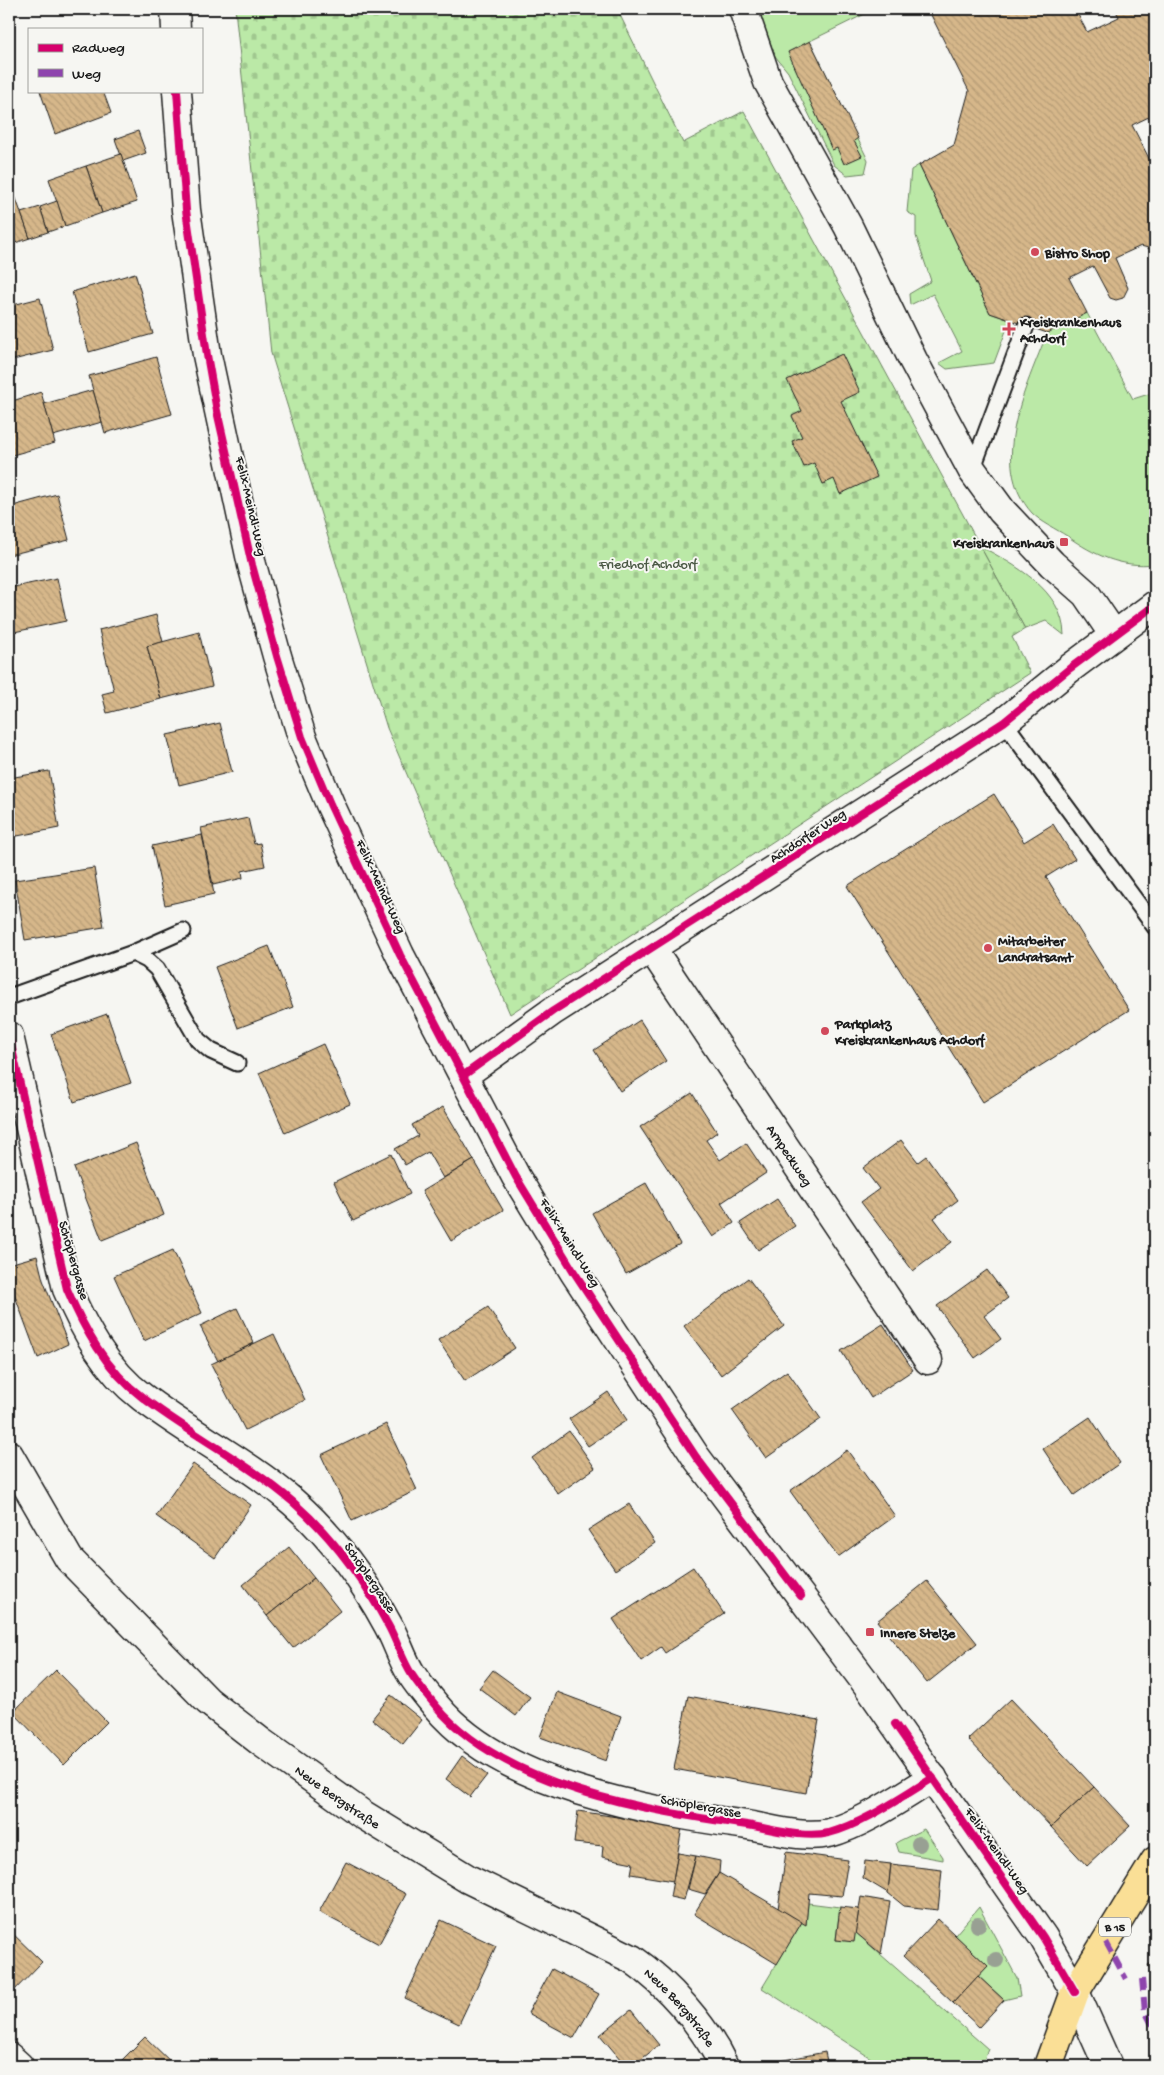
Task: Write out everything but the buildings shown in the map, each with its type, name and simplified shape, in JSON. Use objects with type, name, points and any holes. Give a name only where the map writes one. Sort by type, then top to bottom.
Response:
[{"type":"main road","name":"B 15","points":[[1048,2066],[1075,1992],[1155,1861]]},
{"type":"street","points":[[175,9],[176,28]]},
{"type":"street","points":[[743,9],[768,82],[848,226],[913,360],[972,470],[1002,511],[1047,558],[1086,594],[1114,635]]},
{"type":"street","name":"Felix-Meindl-Weg","points":[[177,92],[186,210],[206,355],[252,565],[276,656],[302,737],[330,804],[400,955],[516,1177],[538,1214],[696,1457],[841,1650],[1043,1936],[1075,1992],[1108,2066]]},
{"type":"street","name":"Achdorfer Weg","points":[[464,1075],[553,1011],[1004,722],[1155,605]]},
{"type":"street","name":"Arnpeckweg","points":[[652,949],[928,1360]]},
{"type":"street","name":"Schöplergasse","points":[[9,1036],[67,1289],[80,1319],[95,1345],[113,1368],[141,1396],[211,1442],[292,1501],[325,1533],[355,1570],[388,1626],[411,1674],[436,1707],[457,1729],[497,1756],[545,1778],[609,1798],[674,1814],[802,1834],[828,1833],[881,1810],[933,1778]]},
{"type":"street","name":"Neue Bergstraße","points":[[9,1455],[69,1559],[208,1701],[362,1814],[468,1879],[632,1959],[672,1992],[718,2054],[724,2066]]},
{"type":"street","points":[[9,2057],[19,2066]]},
{"type":"lane","points":[[972,470],[1026,326]]},
{"type":"lane","points":[[1004,722],[1155,928]]},
{"type":"lane","points":[[9,997],[134,953],[183,931]]},
{"type":"lane","points":[[134,953],[158,969],[198,1040],[211,1050],[237,1063]]},
{"type":"green space","name":"Friedhof Achdorf","points":[[235,9],[617,9],[683,143],[744,111],[1025,629],[1012,637],[1030,673],[510,1014],[387,728],[271,353]]},
{"type":"green space","points":[[758,9],[875,9],[810,41],[868,160],[865,173],[847,175],[834,165],[788,72],[775,56]]},
{"type":"green space","points":[[919,165],[990,313],[1010,320],[994,363],[947,369],[939,363],[962,351],[933,294],[910,305],[909,294],[931,281],[916,236],[916,217],[907,212],[911,170]]},
{"type":"green space","points":[[1087,313],[1133,399],[1155,392],[1155,564],[1131,564],[1108,559],[1087,549],[1044,522],[1032,513],[1019,493],[1013,471],[1012,448],[1015,424],[1030,376],[1047,333]]},
{"type":"green space","points":[[980,546],[1022,571],[1046,592],[1062,619],[1064,635],[1046,621],[1025,629]]},
{"type":"green space","points":[[924,1829],[943,1857],[943,1860],[899,1852],[896,1843]]},
{"type":"green space","points":[[808,1903],[840,1907],[836,1940],[855,1932],[988,2049],[982,2066],[883,2066],[762,1988],[802,1922],[806,1924]]},
{"type":"green space","points":[[979,1907],[1017,1978],[1020,1996],[1004,2000],[978,1976],[988,1966],[955,1935]]},
{"type":"marked path","points":[[1106,1942],[1126,1979]]},
{"type":"marked path","points":[[1142,1979],[1145,2011],[1155,2030]]},
{"type":"cycle path","points":[[177,92],[186,210],[217,411],[252,565],[302,737],[330,804],[400,955],[516,1177],[574,1272],[696,1457],[801,1596]]},
{"type":"cycle path","points":[[464,1075],[553,1011],[1004,722],[1069,669],[1155,605]]},
{"type":"cycle path","points":[[9,1036],[67,1289],[97,1348],[117,1374],[142,1397],[257,1474],[293,1502],[321,1529],[346,1559],[368,1591],[388,1625],[405,1663],[415,1679],[436,1706],[465,1734],[499,1757],[538,1776],[580,1791],[666,1812],[809,1835],[829,1833],[856,1823],[933,1778]]},
{"type":"cycle path","points":[[895,1724],[1043,1937],[1075,1992]]},
{"type":"place","name":"Bistro Shop","points":[[1035,252]]},
{"type":"place","name":"Kreiskrankenhaus Achdorf","points":[[1009,329]]},
{"type":"place","name":"Kreiskrankenhaus","points":[[1064,542]]},
{"type":"place","name":"Mitarbeiter Landratsamt","points":[[988,948]]},
{"type":"place","name":"Parkplatz Kreiskrankenhaus Achdorf","points":[[825,1031]]},
{"type":"place","name":"Innere Stelze","points":[[870,1632]]}]
